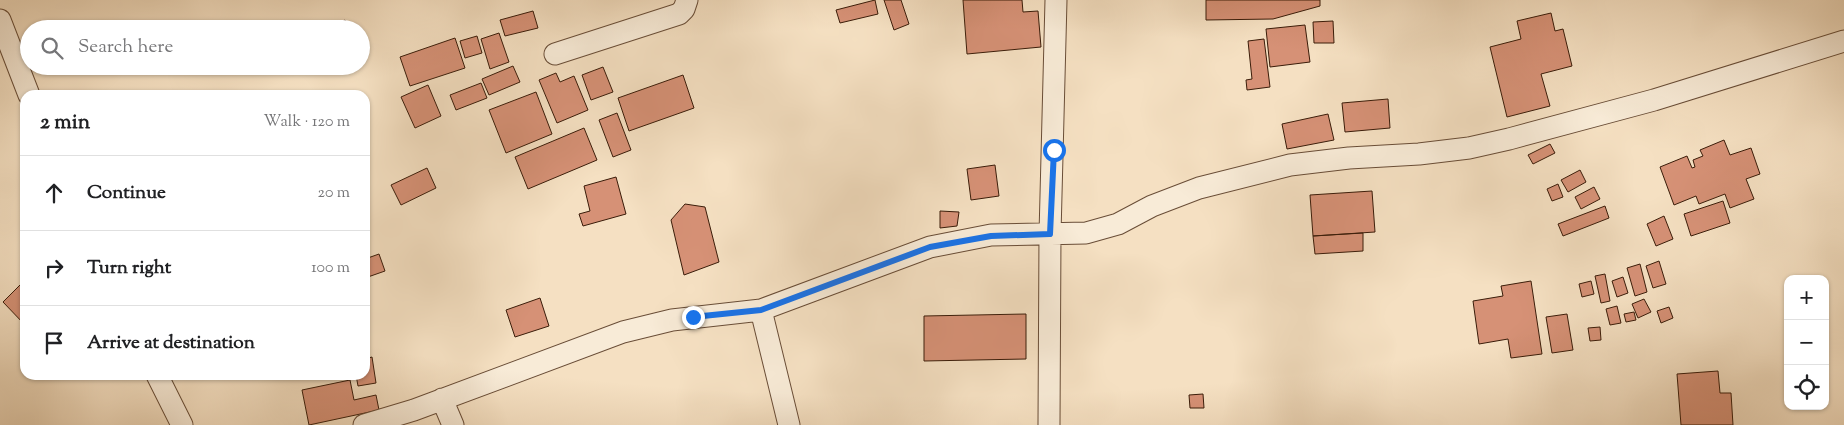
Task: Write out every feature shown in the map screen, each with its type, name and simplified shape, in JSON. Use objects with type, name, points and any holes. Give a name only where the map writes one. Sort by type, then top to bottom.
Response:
[{"type":"street","points":[[555,54],[678,14],[684,9],[687,0]]},
{"type":"street","points":[[1049,425],[1050,234],[1056,0]]},
{"type":"street","points":[[0,20],[20,72]]},
{"type":"street","points":[[364,425],[442,399],[623,332],[672,320],[761,310],[930,247],[991,236],[1086,233],[1118,224],[1152,206],[1199,188],[1259,171],[1349,158],[1469,148],[1654,100],[1844,41]]},
{"type":"street","points":[[21,75],[27,90]]},
{"type":"street","points":[[761,310],[789,425]]},
{"type":"street","points":[[160,380],[182,425]]},
{"type":"street","points":[[442,399],[453,425]]},
{"type":"building","points":[[875,0],[878,14],[840,23],[836,10]]},
{"type":"building","points":[[884,0],[901,0],[909,24],[894,30]]},
{"type":"building","points":[[963,0],[1022,0],[1023,12],[1038,11],[1041,47],[967,54]]},
{"type":"building","points":[[1206,0],[1320,0],[1320,6],[1273,19],[1206,20]]},
{"type":"building","points":[[533,11],[538,28],[505,36],[500,20]]},
{"type":"building","points":[[1551,13],[1555,31],[1563,29],[1572,66],[1541,74],[1550,106],[1507,117],[1490,47],[1521,39],[1517,21]]},
{"type":"building","points":[[1333,21],[1334,43],[1314,43],[1313,22]]},
{"type":"building","points":[[1305,25],[1310,62],[1270,67],[1266,29]]},
{"type":"building","points":[[499,33],[509,62],[490,69],[481,39]]},
{"type":"building","points":[[477,36],[482,53],[465,58],[460,41]]},
{"type":"building","points":[[455,38],[465,68],[410,86],[400,57]]},
{"type":"building","points":[[1264,39],[1270,87],[1247,90],[1246,80],[1252,79],[1248,41]]},
{"type":"building","points":[[513,66],[520,82],[489,95],[482,79]]},
{"type":"building","points":[[603,67],[613,92],[591,100],[582,75]]},
{"type":"building","points":[[556,73],[560,82],[574,76],[588,110],[557,123],[539,80]]},
{"type":"building","points":[[683,75],[694,108],[629,131],[618,98]]},
{"type":"building","points":[[481,83],[487,98],[456,110],[450,95]]},
{"type":"building","points":[[428,85],[441,116],[415,128],[401,97]]},
{"type":"building","points":[[536,92],[552,134],[506,153],[489,110]]},
{"type":"building","points":[[1388,99],[1390,128],[1345,132],[1342,103]]},
{"type":"building","points":[[617,113],[631,150],[613,157],[599,120]]},
{"type":"building","points":[[1328,114],[1334,140],[1287,149],[1282,124]]},
{"type":"building","points":[[584,128],[597,160],[528,189],[515,157]]},
{"type":"building","points":[[1724,140],[1730,155],[1751,148],[1760,174],[1746,179],[1754,199],[1730,208],[1725,194],[1699,204],[1696,196],[1674,205],[1660,167],[1687,156],[1692,168],[1695,167],[1693,160],[1703,156],[1700,150]]},
{"type":"building","points":[[1550,144],[1555,153],[1533,164],[1528,155]]},
{"type":"building","points":[[995,165],[999,196],[971,200],[967,169]]},
{"type":"building","points":[[427,168],[436,188],[401,205],[391,185]]},
{"type":"building","points":[[1580,170],[1586,182],[1568,192],[1561,180]]},
{"type":"building","points":[[616,177],[626,214],[583,226],[579,214],[590,211],[584,186]]},
{"type":"building","points":[[1558,184],[1563,197],[1552,201],[1547,189]]},
{"type":"building","points":[[1594,187],[1600,199],[1581,209],[1575,197]]},
{"type":"building","points":[[1372,191],[1375,232],[1313,236],[1310,195]]},
{"type":"building","points":[[1723,201],[1730,223],[1691,236],[1684,214]]},
{"type":"building","points":[[685,204],[705,207],[719,262],[684,275],[671,220]]},
{"type":"building","points":[[1605,206],[1609,218],[1563,236],[1558,224]]},
{"type":"building","points":[[940,211],[959,212],[957,226],[940,228]]},
{"type":"building","points":[[1664,216],[1673,239],[1656,246],[1647,224]]},
{"type":"building","points":[[1363,233],[1363,251],[1315,254],[1313,236]]},
{"type":"building","points":[[379,254],[385,271],[370,276],[370,257]]},
{"type":"building","points":[[1659,261],[1666,284],[1653,288],[1646,266]]},
{"type":"building","points":[[1640,264],[1647,292],[1635,296],[1627,268]]},
{"type":"building","points":[[1605,274],[1610,301],[1601,303],[1595,276]]},
{"type":"building","points":[[1623,277],[1628,293],[1617,297],[1612,281]]},
{"type":"building","points":[[1531,281],[1542,354],[1511,358],[1508,339],[1479,344],[1473,301],[1503,296],[1501,286]]},
{"type":"building","points":[[1591,281],[1594,294],[1582,297],[1579,284]]},
{"type":"building","points":[[20,285],[20,320],[3,302]]},
{"type":"building","points":[[540,298],[549,326],[515,337],[506,310]]},
{"type":"building","points":[[1644,299],[1651,312],[1638,318],[1632,304]]},
{"type":"building","points":[[1617,306],[1621,323],[1610,325],[1606,309]]},
{"type":"building","points":[[1669,307],[1673,318],[1661,323],[1657,311]]},
{"type":"building","points":[[1634,312],[1636,320],[1626,322],[1624,314]]},
{"type":"building","points":[[1026,314],[1026,359],[924,361],[924,316]]},
{"type":"building","points":[[1567,314],[1573,350],[1552,353],[1546,317]]},
{"type":"building","points":[[1600,327],[1601,340],[1590,341],[1588,328]]},
{"type":"building","points":[[372,357],[376,383],[358,386],[357,380],[370,380],[370,358]]},
{"type":"building","points":[[1718,371],[1720,393],[1731,393],[1733,425],[1681,425],[1677,374]]},
{"type":"building","points":[[350,380],[354,400],[376,395],[379,410],[309,425],[302,390]]},
{"type":"building","points":[[1203,394],[1204,408],[1190,408],[1189,395]]},
{"type":"route","points":[[693,317],[761,310],[930,247],[991,236],[1050,234],[1054,150]]}]
